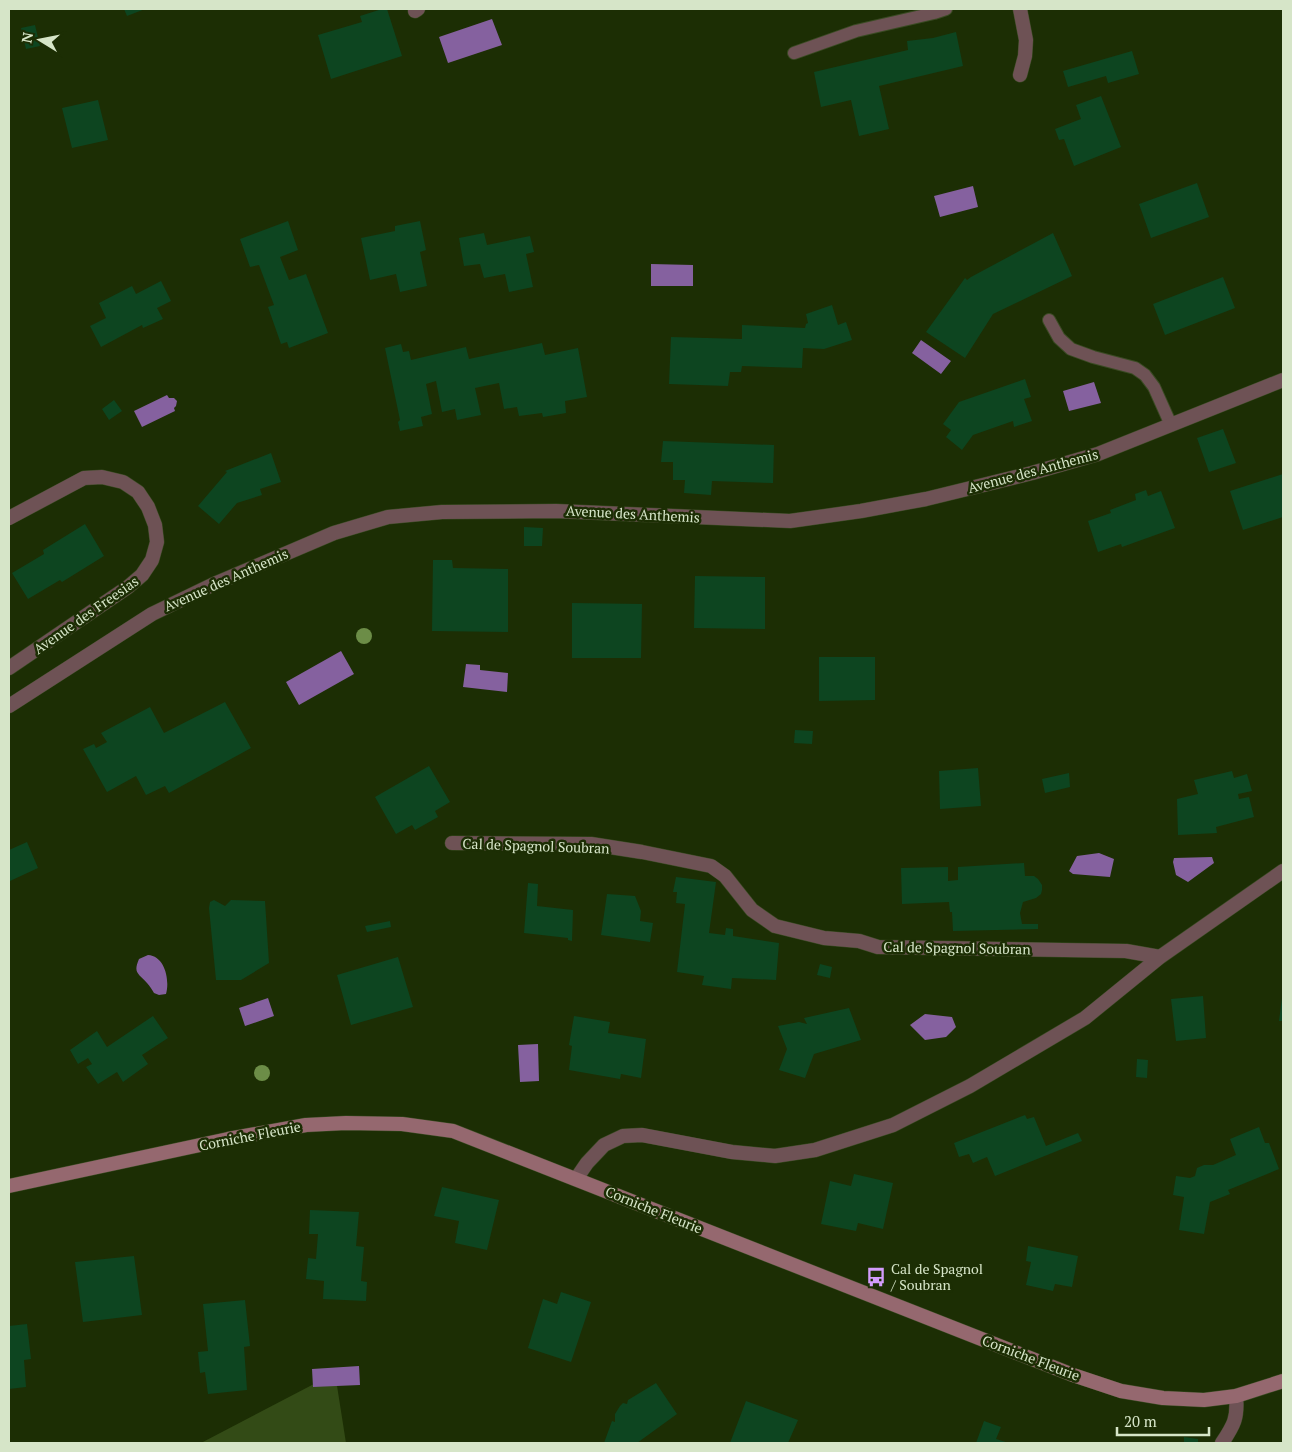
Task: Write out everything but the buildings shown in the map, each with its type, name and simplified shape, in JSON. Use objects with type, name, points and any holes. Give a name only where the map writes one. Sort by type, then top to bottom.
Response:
[{"type":"main road","name":"Corniche Fleurie","points":[[9,1186],[264,1132],[306,1125],[346,1123],[402,1124],[453,1131],[1073,1375],[1121,1391],[1163,1398],[1204,1400],[1236,1396],[1283,1381]]},
{"type":"street","points":[[1020,9],[1026,40],[1025,56],[1020,75]]},
{"type":"street","name":"Avenue des Anthemis","points":[[9,706],[152,614],[212,585],[334,533],[388,517],[442,512],[556,511],[790,520],[861,511],[926,499],[1032,473],[1098,454],[1283,380]]},
{"type":"street","name":"Avenue des Freesias","points":[[9,518],[84,478],[102,477],[123,482],[138,492],[148,507],[155,525],[156,542],[152,560],[142,575],[128,587],[9,668]]},
{"type":"street","name":"Cal de Spagnol Soubran","points":[[452,843],[591,844],[711,866],[725,876],[752,910],[775,926],[824,938],[859,941],[878,947],[1126,951],[1160,957]]},
{"type":"street","points":[[576,1179],[604,1145],[623,1136],[642,1134],[732,1152],[775,1156],[815,1150],[893,1125],[970,1086],[1085,1018],[1160,957],[1283,871]]},
{"type":"street","points":[[1222,1443],[1234,1422],[1237,1410],[1236,1396]]},
{"type":"lane","points":[[794,53],[856,31],[946,9]]},
{"type":"lane","points":[[1050,320],[1059,338],[1071,349],[1135,368],[1145,375],[1154,387],[1170,425]]},
{"type":"green space","points":[[335,1373],[346,1443],[201,1443]]},
{"type":"shaded area","points":[[492,19],[502,45],[448,63],[439,37]]},
{"type":"shaded area","points":[[973,186],[978,207],[940,217],[934,196]]},
{"type":"shaded area","points":[[651,264],[693,265],[693,286],[651,286]]},
{"type":"shaded area","points":[[921,340],[951,361],[941,374],[912,353]]},
{"type":"shaded area","points":[[1094,382],[1101,403],[1069,411],[1063,391]]},
{"type":"shaded area","points":[[167,395],[169,398],[174,398],[177,401],[174,408],[175,411],[142,427],[134,411]]},
{"type":"shaded area","points":[[341,651],[354,674],[299,705],[286,682]]},
{"type":"shaded area","points":[[466,664],[480,665],[480,670],[508,673],[507,692],[463,687]]},
{"type":"shaded area","points":[[1099,853],[1114,859],[1110,877],[1073,874],[1069,871],[1077,856]]},
{"type":"shaded area","points":[[1212,857],[1214,863],[1188,882],[1176,875],[1174,858]]},
{"type":"shaded area","points":[[148,955],[154,956],[159,960],[165,970],[167,976],[166,994],[159,995],[154,993],[137,972],[136,967],[139,959]]},
{"type":"shaded area","points":[[268,998],[274,1016],[245,1026],[239,1008]]},
{"type":"shaded area","points":[[925,1014],[952,1017],[956,1027],[946,1037],[925,1040],[910,1025]]},
{"type":"shaded area","points":[[538,1044],[539,1081],[520,1082],[518,1045]]},
{"type":"shaded area","points":[[359,1366],[360,1385],[313,1387],[312,1369]]},
{"type":"place","name":"Cal de Spagnol / Soubran","points":[[876,1277]]}]
